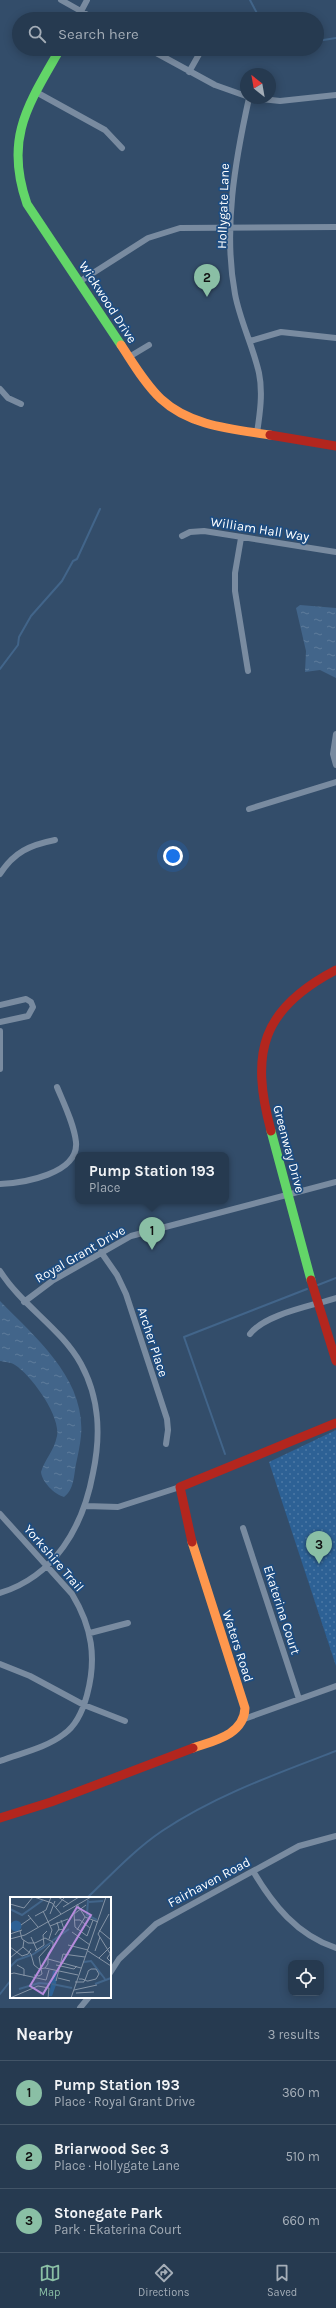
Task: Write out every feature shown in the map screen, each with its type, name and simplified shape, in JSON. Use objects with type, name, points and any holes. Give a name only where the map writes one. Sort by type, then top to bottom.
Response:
[{"type":"street","points":[[61,0],[81,11],[88,0]]},
{"type":"street","name":"Wickwood Drive","points":[[56,56],[36,92],[18,132],[14,160],[17,177],[27,204],[129,357],[156,394],[176,410],[212,426],[336,446]]},
{"type":"street","points":[[161,56],[215,85],[240,94]]},
{"type":"street","points":[[189,72],[198,56]]},
{"type":"street","points":[[36,92],[105,130],[122,148]]},
{"type":"street","points":[[276,101],[336,95]]},
{"type":"street","name":"Hollygate Lane","points":[[248,104],[233,176],[232,261],[235,293],[250,341],[260,382],[261,397],[257,433]]},
{"type":"street","points":[[79,282],[135,246],[159,233],[191,226],[336,227]]},
{"type":"street","points":[[250,341],[281,332],[336,338]]},
{"type":"street","points":[[129,357],[149,345]]},
{"type":"street","points":[[0,389],[8,398],[21,404]]},
{"type":"street","name":"William Hall Way","points":[[182,536],[190,532],[204,531],[336,552]]},
{"type":"street","points":[[241,538],[235,573],[235,591],[248,672]]},
{"type":"street","points":[[336,734],[333,754],[336,765]]},
{"type":"street","points":[[249,809],[336,782]]},
{"type":"street","points":[[0,874],[7,863],[18,852],[34,844],[55,840]]},
{"type":"street","name":"Greenway Drive","points":[[336,970],[305,987],[287,1003],[272,1024],[262,1053],[260,1084],[317,1304],[336,1361]]},
{"type":"street","points":[[0,1005],[26,999],[30,1002],[32,1007],[28,1016],[0,1022]]},
{"type":"street","points":[[0,1031],[0,1069]]},
{"type":"street","points":[[0,1184],[17,1184],[37,1178],[65,1166],[72,1159],[76,1142],[57,1087]]},
{"type":"street","name":"Royal Grant Drive","points":[[24,1302],[52,1281],[122,1240],[141,1233],[336,1182]]},
{"type":"street","name":"Archer Place","points":[[101,1252],[117,1275],[126,1294],[167,1419],[168,1430],[166,1444]]},
{"type":"street","points":[[0,1271],[24,1302],[75,1354],[92,1391],[98,1418],[98,1446],[86,1506],[72,1536],[47,1566],[28,1581],[0,1593]]},
{"type":"street","points":[[250,1334],[263,1323],[336,1298]]},
{"type":"street","points":[[86,1506],[107,1508],[129,1505],[180,1487],[336,1423]]},
{"type":"street","name":"Waters Road","points":[[180,1487],[187,1527],[244,1708],[244,1719]]},
{"type":"street","name":"Yorkshire Trail","points":[[0,1514],[72,1594],[80,1608],[90,1633],[93,1667],[84,1705],[78,1718],[65,1734],[48,1743],[0,1761]]},
{"type":"street","name":"Ekaterina Court","points":[[243,1528],[299,1699]]},
{"type":"street","points":[[90,1633],[128,1623]]},
{"type":"street","points":[[0,1664],[30,1676],[84,1705],[125,1721]]},
{"type":"street","points":[[0,1818],[51,1802],[215,1740],[235,1730],[244,1719],[336,1686]]},
{"type":"street","name":"Fairhaven Road","points":[[111,1971],[119,1959],[148,1929],[299,1846],[336,1836]]},
{"type":"street","points":[[253,1871],[271,1901],[289,1920],[314,1938],[336,1948]]},
{"type":"street","points":[[80,2008],[88,1998]]},
{"type":"shaded area","points":[[336,1430],[336,1666],[269,1462]]},
{"type":"water","points":[[300,605],[336,608],[336,678],[320,670],[305,672],[306,651],[296,608]]},
{"type":"water","points":[[0,1301],[43,1345],[56,1361],[76,1396],[80,1415],[80,1446],[73,1482],[70,1490],[64,1497],[49,1487],[41,1472],[54,1446],[57,1436],[57,1428],[50,1407],[44,1397],[22,1370],[12,1363],[0,1361]]},
{"type":"waterway","points":[[250,0],[256,12]]},
{"type":"waterway","points":[[324,40],[336,38]]},
{"type":"waterway","points":[[0,669],[18,645],[19,637],[31,616],[62,581],[73,561],[77,559],[100,509]]},
{"type":"waterway","points":[[318,1285],[336,1278]]},
{"type":"waterway","points":[[225,1454],[184,1337],[307,1289]]},
{"type":"waterway","points":[[88,1897],[142,1846],[183,1818],[247,1786],[336,1751]]},
{"type":"waterway","points":[[0,1994],[10,1981]]},
{"type":"traffic: fast","points":[[56,56],[29,105],[23,123],[19,141],[18,160],[21,181],[27,204],[121,345]]},
{"type":"traffic: fast","points":[[271,1131],[311,1280]]},
{"type":"traffic: slow","points":[[121,345],[150,387],[172,408],[198,421],[212,425],[270,435]]},
{"type":"traffic: slow","points":[[192,1542],[245,1708],[239,1725],[233,1731],[226,1736],[193,1748]]},
{"type":"traffic: jam","points":[[270,435],[336,446]]},
{"type":"traffic: jam","points":[[271,1131],[265,1103],[262,1078],[263,1056],[268,1036],[277,1018],[291,1001],[311,985],[336,970]]},
{"type":"traffic: jam","points":[[311,1280],[336,1361]]},
{"type":"traffic: jam","points":[[192,1542],[180,1487],[336,1423]]},
{"type":"traffic: jam","points":[[0,1818],[51,1802],[193,1748]]},
{"type":"place","name":"Briarwood Sec 3","points":[[207,297]]},
{"type":"place","name":"Pump Station 193","points":[[152,1250]]},
{"type":"place","name":"Stonegate Park","points":[[319,1564]]}]
